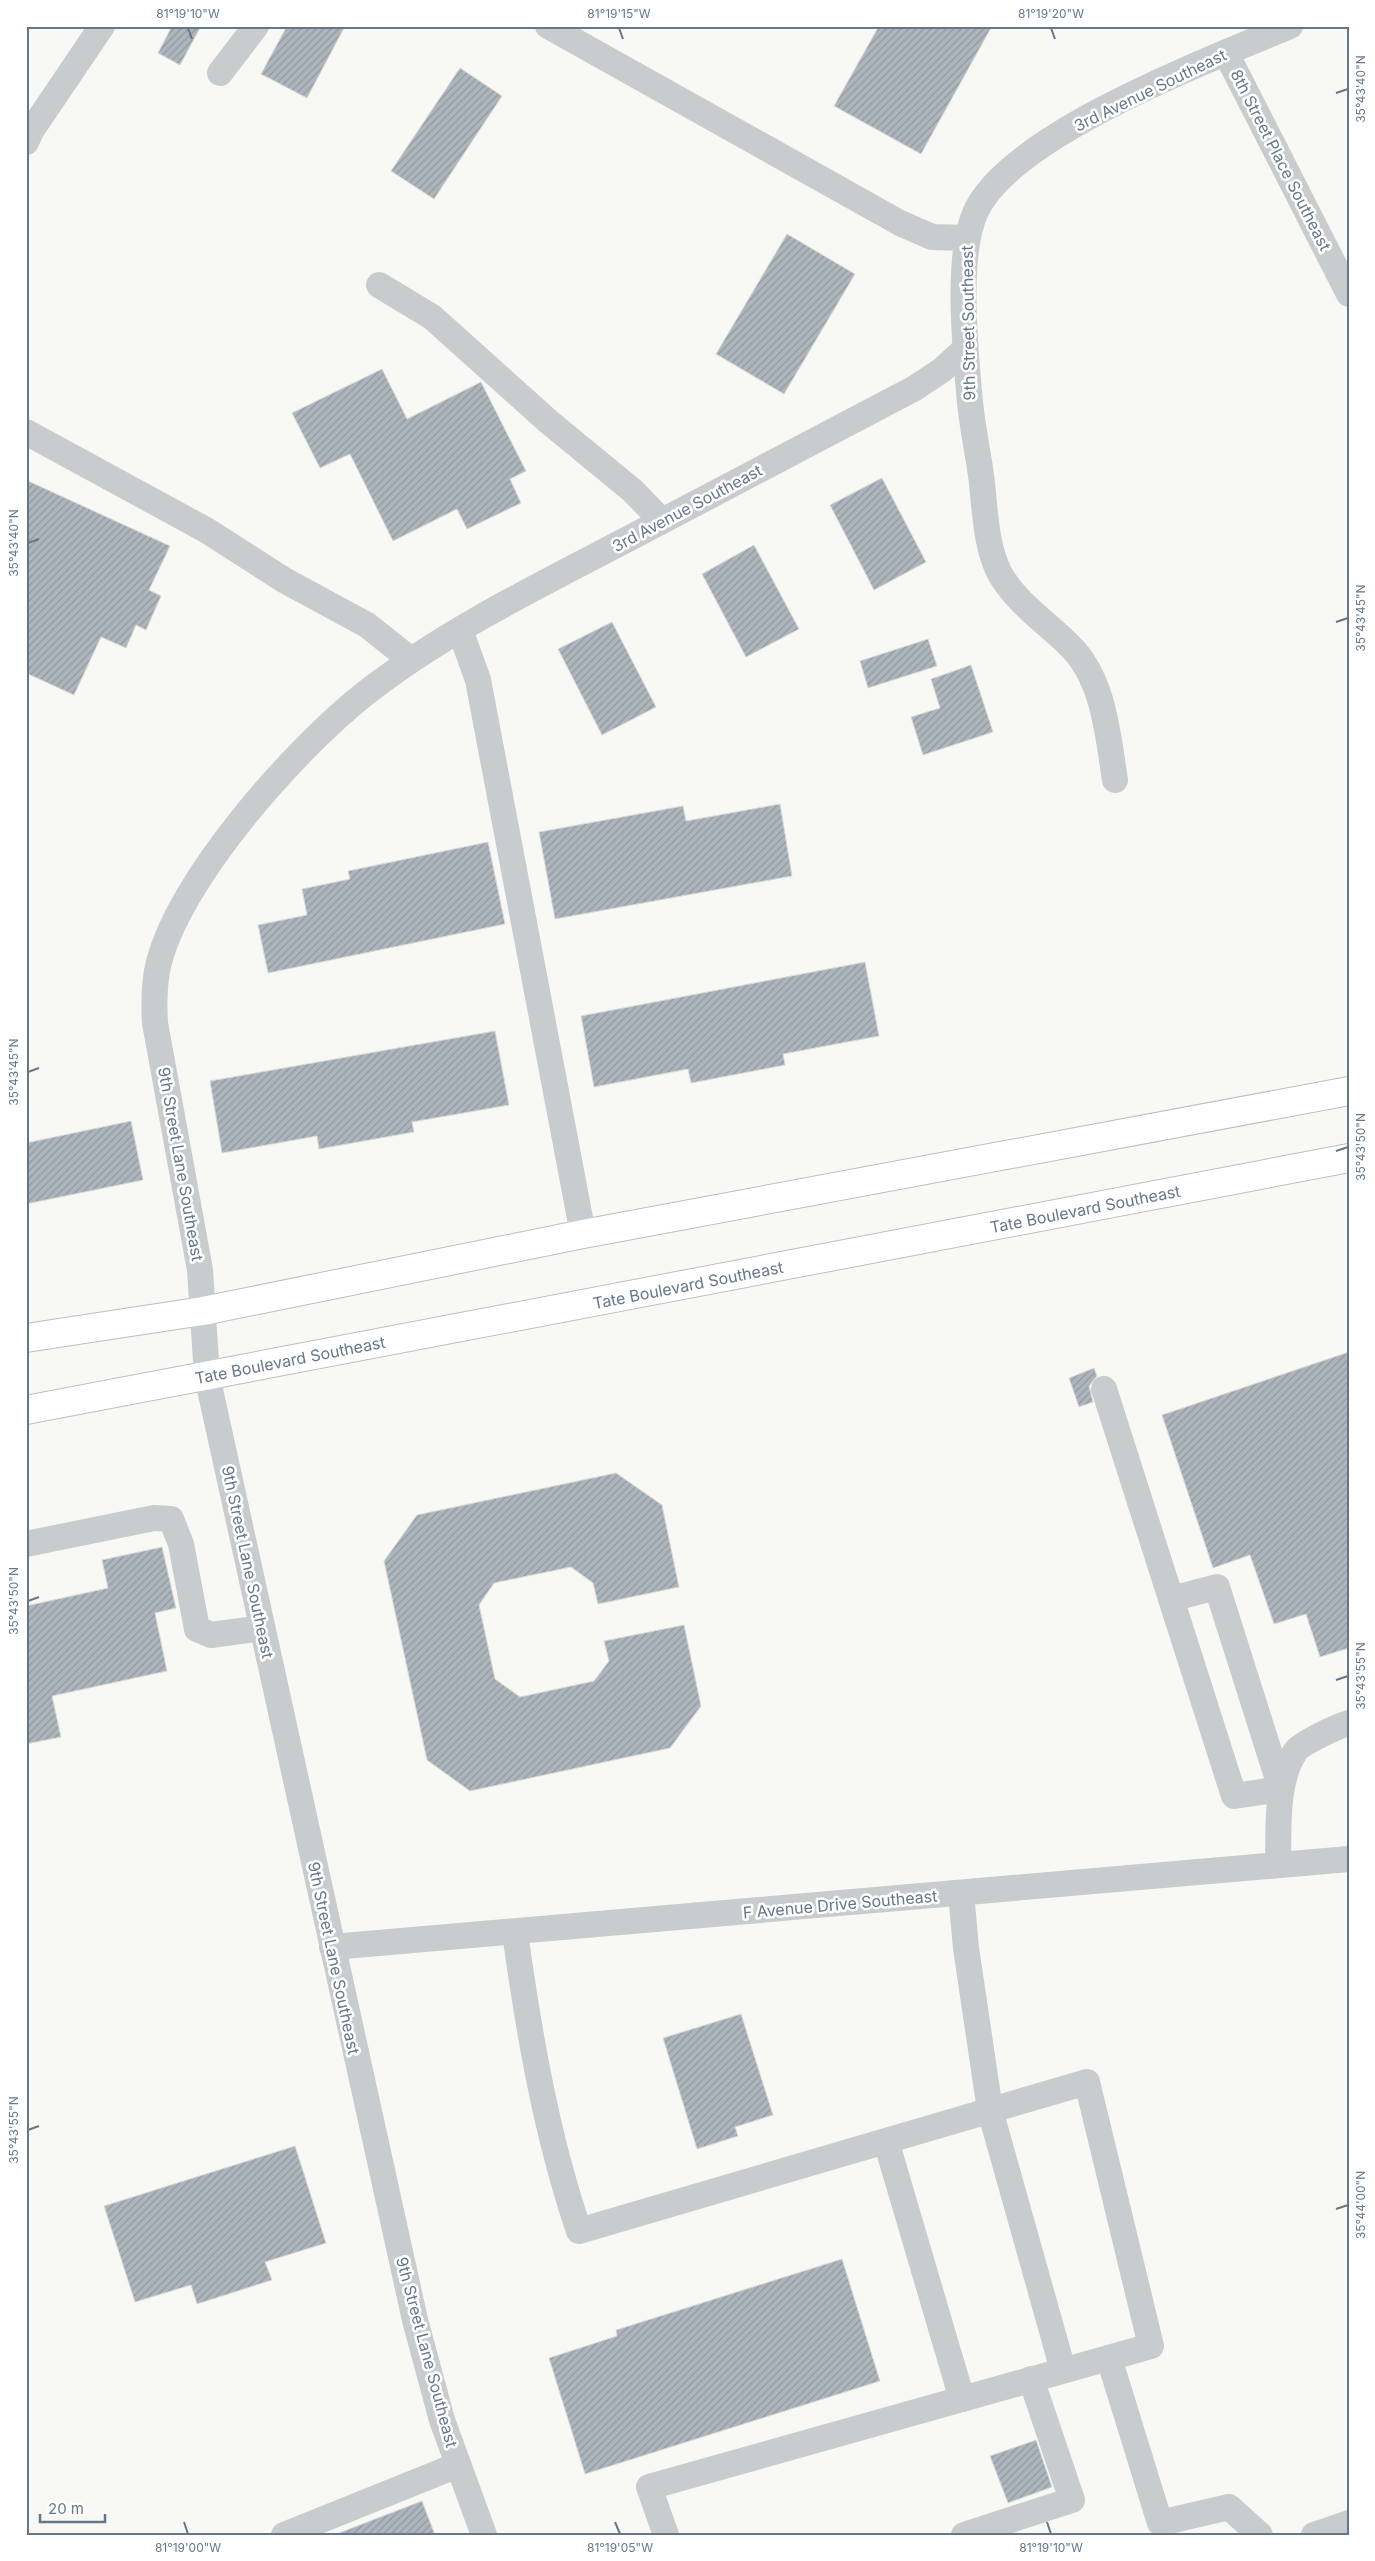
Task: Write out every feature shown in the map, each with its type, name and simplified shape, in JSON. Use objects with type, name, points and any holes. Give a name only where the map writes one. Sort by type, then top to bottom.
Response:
[{"type":"main road","points":[[26,1338],[203,1311],[583,1234],[1349,1091]]},
{"type":"main road","name":"Tate Boulevard Southeast","points":[[26,1410],[1349,1158]]},
{"type":"street","points":[[26,142],[31,131],[102,26]]},
{"type":"street","points":[[220,73],[256,26]]},
{"type":"street","name":"9th Street Southeast","points":[[548,26],[900,223],[932,237],[967,238],[965,348],[970,413],[992,554],[1008,586],[1073,648],[1085,667],[1097,692],[1107,730],[1114,780]]},
{"type":"street","name":"3rd Avenue Southeast","points":[[967,238],[976,211],[991,187],[1004,173],[1045,144],[1117,102],[1290,26]]},
{"type":"street","name":"8th Street Place Southeast","points":[[1226,53],[1349,294]]},
{"type":"street","points":[[379,285],[432,317],[549,422],[633,491],[662,522]]},
{"type":"street","name":"3rd Avenue Southeast","points":[[409,662],[498,607],[915,388],[942,370],[965,348]]},
{"type":"street","points":[[26,432],[206,530],[284,580],[367,625],[409,662]]},
{"type":"street","points":[[460,630],[478,680],[482,697],[583,1234]]},
{"type":"street","name":"9th Street Lane Southeast","points":[[409,662],[372,688],[321,733],[289,766],[244,818],[200,876],[180,909],[165,945],[158,970],[154,1000],[155,1023],[200,1270],[207,1376],[415,2320],[442,2420],[484,2535]]},
{"type":"street","points":[[1104,1388],[1234,1796],[1281,1788]]},
{"type":"street","points":[[26,1544],[154,1518],[171,1519],[181,1544],[197,1628],[211,1635],[262,1628]]},
{"type":"street","points":[[1171,1599],[1217,1587],[1281,1788]]},
{"type":"street","points":[[1278,1865],[1281,1788],[1296,1751],[1334,1728],[1349,1722]]},
{"type":"street","name":"F Avenue Drive Southeast","points":[[332,1947],[515,1933],[1349,1859]]},
{"type":"street","points":[[961,1893],[966,1948],[990,2110],[1064,2370]]},
{"type":"street","points":[[515,1933],[530,2036],[562,2181],[579,2231],[1087,2082],[1151,2346],[649,2487],[666,2535]]},
{"type":"street","points":[[886,2141],[962,2399]]},
{"type":"street","points":[[1108,2358],[1160,2523],[1229,2507],[1260,2535]]},
{"type":"street","points":[[964,2535],[1072,2500],[1032,2379]]},
{"type":"street","points":[[284,2535],[458,2465]]},
{"type":"street","points":[[1314,2535],[1349,2523]]},
{"type":"building","points":[[172,26],[201,26],[180,65],[158,53]]},
{"type":"building","points":[[287,26],[345,26],[307,98],[261,74]]},
{"type":"building","points":[[879,26],[992,26],[921,154],[834,106]]},
{"type":"building","points":[[460,68],[502,96],[434,199],[391,171]]},
{"type":"building","points":[[787,234],[855,274],[784,394],[716,354]]},
{"type":"building","points":[[382,369],[407,419],[481,382],[526,471],[510,479],[521,503],[467,529],[457,509],[393,541],[350,454],[320,468],[292,413]]},
{"type":"building","points":[[882,478],[926,562],[874,590],[830,505]]},
{"type":"building","points":[[26,480],[170,546],[149,590],[161,596],[146,630],[136,625],[126,648],[101,637],[74,695],[26,673]]},
{"type":"building","points":[[754,545],[799,629],[746,657],[702,574]]},
{"type":"building","points":[[612,622],[656,707],[602,735],[558,649]]},
{"type":"building","points":[[928,639],[937,666],[868,688],[860,661]]},
{"type":"building","points":[[971,665],[993,732],[923,755],[911,717],[940,708],[931,679]]},
{"type":"building","points":[[780,804],[792,876],[555,919],[539,832],[683,806],[686,821]]},
{"type":"building","points":[[488,842],[505,924],[268,973],[258,925],[307,915],[302,889],[350,879],[348,871]]},
{"type":"building","points":[[865,962],[879,1036],[783,1054],[785,1065],[691,1083],[688,1069],[594,1087],[581,1016]]},
{"type":"building","points":[[495,1031],[509,1105],[412,1122],[414,1132],[319,1149],[317,1136],[222,1153],[210,1081]]},
{"type":"building","points":[[131,1121],[143,1180],[26,1204],[26,1143]]},
{"type":"building","points":[[1349,1352],[1349,1648],[1320,1657],[1306,1614],[1274,1624],[1250,1555],[1213,1568],[1162,1415]]},
{"type":"building","points":[[1094,1368],[1097,1376],[1089,1386],[1093,1402],[1079,1407],[1069,1378]]},
{"type":"building","points":[[616,1473],[662,1505],[679,1587],[598,1604],[593,1583],[571,1567],[494,1583],[479,1605],[495,1679],[520,1697],[594,1681],[609,1661],[604,1641],[684,1625],[701,1706],[670,1748],[470,1791],[427,1760],[384,1561],[417,1515]]},
{"type":"building","points":[[162,1547],[176,1608],[155,1613],[167,1671],[52,1696],[61,1737],[26,1744],[26,1606],[108,1588],[102,1560]]},
{"type":"building","points":[[741,2014],[773,2115],[735,2127],[738,2136],[697,2149],[663,2038]]},
{"type":"building","points":[[295,2146],[326,2243],[265,2262],[272,2280],[197,2304],[191,2285],[135,2302],[104,2206]]},
{"type":"building","points":[[842,2259],[880,2381],[585,2474],[549,2358],[617,2336],[616,2330]]},
{"type":"building","points":[[1036,2440],[1052,2487],[1008,2503],[990,2456]]},
{"type":"building","points":[[422,2501],[435,2535],[339,2535],[339,2533]]}]
